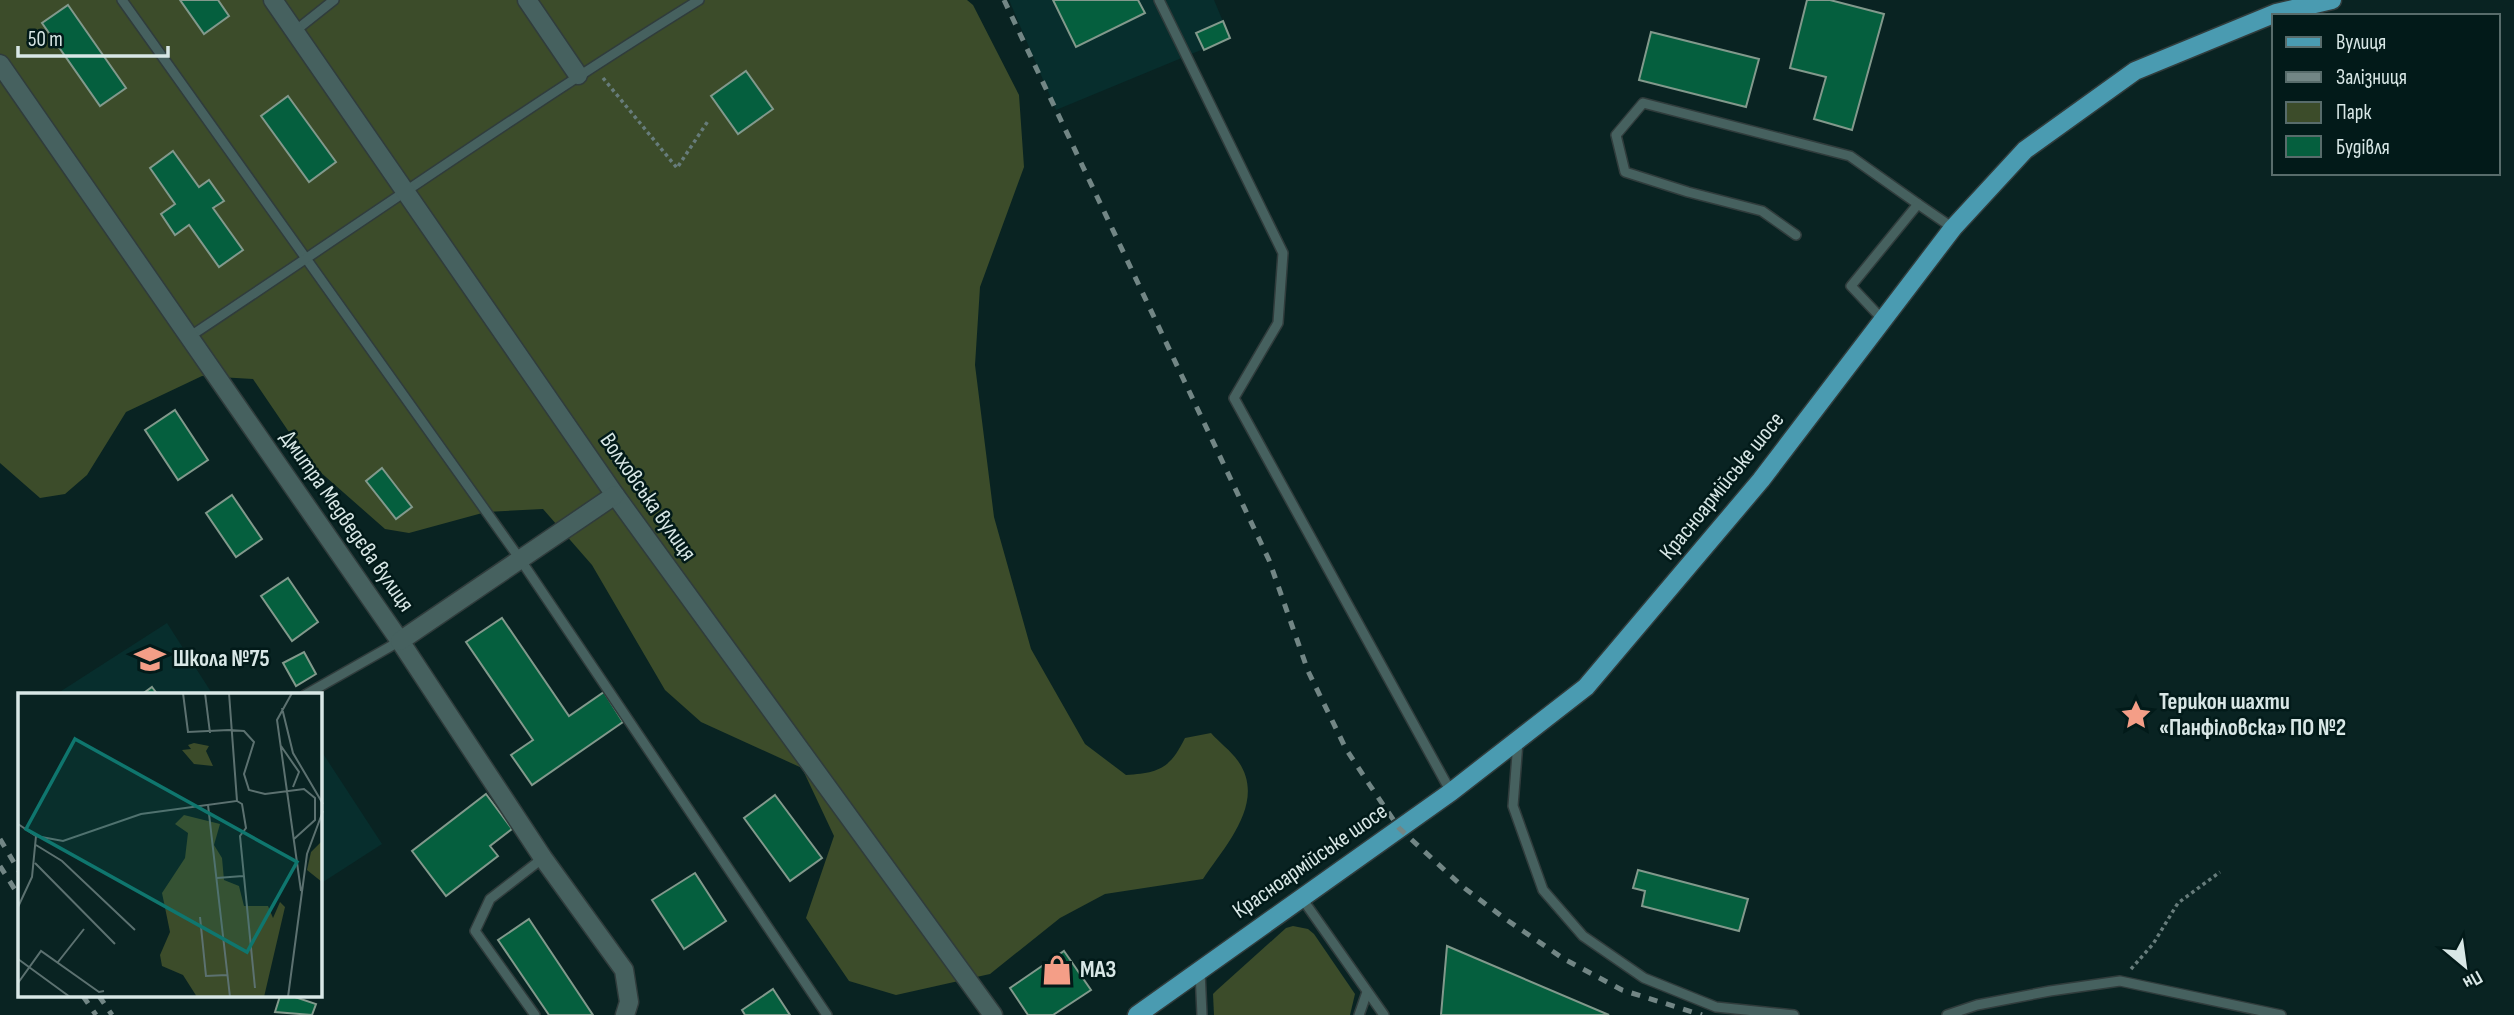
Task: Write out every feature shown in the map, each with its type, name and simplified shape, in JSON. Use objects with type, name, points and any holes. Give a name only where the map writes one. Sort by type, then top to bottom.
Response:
[{"type":"main road","name":"Красноармійське шосе","points":[[2274,14],[2332,0]]},
{"type":"main road","name":"Красноармійське шосе","points":[[1141,1014],[1200,969],[1451,792],[1586,687],[1761,480],[1953,229],[2025,150],[2135,71],[2272,15]]},
{"type":"street","name":"Волховська вулиця","points":[[273,0],[615,495],[993,1015]]},
{"type":"street","points":[[527,0],[585,70]]},
{"type":"street","name":"Дмитра Медведєва вулиця","points":[[0,64],[400,641],[543,858],[624,970],[629,1002],[625,1015]]},
{"type":"street","points":[[400,641],[615,495]]},
{"type":"lane","points":[[122,0],[520,559],[827,1015]]},
{"type":"lane","points":[[295,31],[334,0]]},
{"type":"lane","points":[[189,337],[408,192],[585,70],[699,0]]},
{"type":"lane","points":[[1159,0],[1283,253],[1278,323],[1234,398],[1451,792]]},
{"type":"lane","points":[[1796,235],[1762,211],[1625,172],[1616,135],[1643,103],[1850,156],[1953,229]]},
{"type":"lane","points":[[1884,321],[1851,286],[1918,204]]},
{"type":"lane","points":[[309,693],[400,641]]},
{"type":"lane","points":[[1518,740],[1513,806],[1543,890],[1583,936],[1644,978],[1716,1007],[1794,1015]]},
{"type":"lane","points":[[535,1015],[475,931],[490,900],[543,858]]},
{"type":"lane","points":[[1301,897],[1384,1015]]},
{"type":"lane","points":[[1200,969],[1202,1015]]},
{"type":"lane","points":[[1947,1015],[2026,995],[2120,981],[2281,1015]]},
{"type":"lane","points":[[1359,1015],[1367,992]]},
{"type":"path","points":[[585,70],[677,168],[708,121]]},
{"type":"path","points":[[2120,981],[2152,944],[2178,903],[2220,872]]},
{"type":"shaded area","points":[[1009,0],[1214,0],[1230,38],[1056,110]]},
{"type":"shaded area","name":"Школа №75","points":[[167,623],[212,693],[58,693]]},
{"type":"shaded area","points":[[322,752],[382,844],[322,883]]},
{"type":"green space","points":[[0,0],[967,0],[973,5],[1019,95],[1024,167],[980,287],[975,365],[994,517],[1031,649],[1085,744],[1126,775],[1147,773],[1163,767],[1174,756],[1185,738],[1211,733],[1238,761],[1246,776],[1248,792],[1245,808],[1240,823],[1203,879],[1105,894],[1060,918],[990,974],[896,995],[849,981],[806,918],[834,836],[802,768],[701,722],[665,690],[592,565],[543,509],[486,512],[409,533],[385,529],[310,463],[253,379],[202,376],[126,412],[87,475],[65,494],[40,498],[0,463]]},
{"type":"green space","points":[[1293,926],[1308,929],[1314,934],[1355,994],[1350,1015],[1214,1015],[1213,994],[1286,928]]},
{"type":"building","points":[[180,0],[218,0],[229,16],[204,34]]},
{"type":"building","points":[[1053,0],[1138,0],[1145,13],[1076,47]]},
{"type":"building","points":[[1807,0],[1830,0],[1884,14],[1852,130],[1814,119],[1826,77],[1790,68]]},
{"type":"building","points":[[68,5],[126,88],[100,106],[42,23]]},
{"type":"building","points":[[1223,21],[1230,38],[1204,50],[1196,33]]},
{"type":"building","points":[[1651,32],[1759,59],[1746,107],[1639,80]]},
{"type":"building","points":[[746,71],[773,109],[738,134],[711,96]]},
{"type":"building","points":[[288,96],[336,162],[309,182],[261,116]]},
{"type":"building","points":[[173,151],[199,187],[209,180],[224,201],[213,208],[243,250],[219,267],[189,225],[175,235],[161,214],[175,204],[150,168]]},
{"type":"building","points":[[175,410],[208,460],[178,480],[145,430]]},
{"type":"building","points":[[382,468],[412,507],[396,519],[366,481]]},
{"type":"building","points":[[232,495],[262,539],[236,557],[206,513]]},
{"type":"building","points":[[288,578],[318,622],[292,641],[261,596]]},
{"type":"building","points":[[502,618],[569,716],[604,692],[623,722],[532,785],[511,755],[533,740],[466,642]]},
{"type":"building","points":[[304,652],[316,674],[296,686],[283,663]]},
{"type":"building","points":[[152,687],[156,693],[144,693]]},
{"type":"building","points":[[486,794],[512,829],[490,846],[498,856],[446,896],[412,851]]},
{"type":"building","points":[[775,795],[822,858],[790,881],[744,818]]},
{"type":"building","points":[[1638,870],[1748,899],[1739,931],[1642,906],[1645,891],[1633,888]]},
{"type":"building","points":[[695,873],[726,921],[684,949],[652,900]]},
{"type":"building","points":[[529,919],[593,1015],[549,1015],[498,940]]},
{"type":"building","points":[[1447,946],[1609,1015],[1441,1015]]},
{"type":"building","name":"МАЗ","points":[[1064,951],[1091,990],[1053,1015],[1028,1015],[1010,988]]},
{"type":"building","points":[[773,989],[790,1015],[745,1015],[742,1010]]},
{"type":"building","points":[[279,998],[298,998],[316,1004],[312,1015],[275,1012]]},
{"type":"railway","points":[[1004,0],[1269,560],[1308,671],[1346,749],[1399,828],[1463,887],[1564,959],[1622,990],[1702,1015]]},
{"type":"railway","points":[[0,839],[18,869]]},
{"type":"railway","points":[[0,866],[18,894]]},
{"type":"railway","points":[[84,998],[96,1015]]},
{"type":"railway","points":[[100,998],[112,1015]]},
{"type":"place","name":"Школа №75","points":[[150,659]]},
{"type":"place","name":"Терикон шахти «Панфiловска» ПО №2","points":[[2136,715]]},
{"type":"place","name":"МАЗ","points":[[1057,970]]}]
